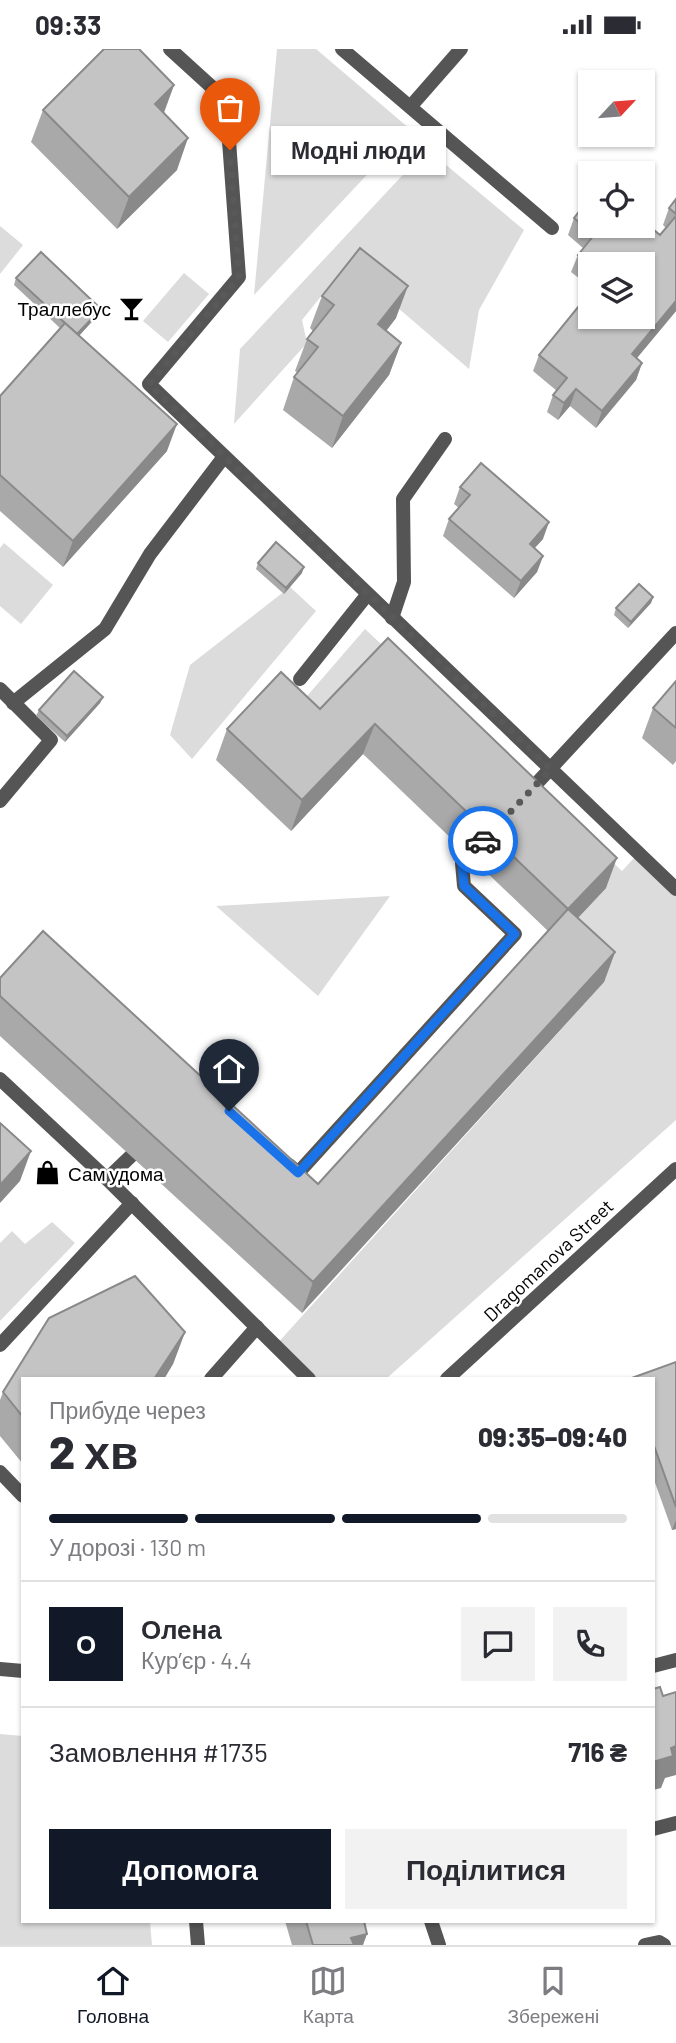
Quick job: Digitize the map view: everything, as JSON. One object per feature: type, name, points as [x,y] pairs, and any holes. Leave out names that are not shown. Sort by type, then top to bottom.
[{"type":"street","points":[[170,49],[226,100],[239,277],[149,384],[223,458],[676,889]]},
{"type":"street","points":[[342,49],[552,228]]},
{"type":"street","points":[[411,106],[461,49]]},
{"type":"street","points":[[392,618],[404,582],[403,499],[445,439]]},
{"type":"street","points":[[13,703],[105,629],[150,554],[223,458]]},
{"type":"street","points":[[300,679],[367,595]]},
{"type":"street","points":[[515,807],[676,633]]},
{"type":"street","points":[[0,689],[51,740],[0,801]]},
{"type":"street","points":[[280,1157],[298,1173],[515,934],[464,886],[462,863],[497,826]]},
{"type":"street","points":[[0,1079],[132,1203],[307,1377]]},
{"type":"street","points":[[107,1179],[131,1156]]},
{"type":"street","name":"Dragomanova Street","points":[[449,1377],[676,1169]]},
{"type":"street","points":[[0,1345],[132,1203]]},
{"type":"street","points":[[213,1377],[257,1328]]},
{"type":"street","points":[[0,1472],[21,1494]]},
{"type":"street","points":[[655,1665],[676,1660]]},
{"type":"street","points":[[0,1669],[21,1671]]},
{"type":"street","points":[[655,1828],[676,1823]]},
{"type":"street","points":[[196,1923],[198,1945]]},
{"type":"street","points":[[432,1923],[439,1945]]},
{"type":"street","points":[[645,1945],[659,1942],[664,1945]]},
{"type":"shaded area","points":[[277,49],[316,49],[410,129],[254,295]]},
{"type":"shaded area","points":[[427,149],[524,230],[479,310],[469,369],[347,264],[302,320],[307,343],[234,424],[240,349]]},
{"type":"shaded area","points":[[0,226],[23,245],[0,274]]},
{"type":"shaded area","points":[[184,273],[209,294],[168,342],[143,321]]},
{"type":"shaded area","points":[[4,543],[53,585],[21,624],[0,606],[0,548]]},
{"type":"shaded area","points":[[290,587],[316,611],[192,759],[170,735],[190,665]]},
{"type":"shaded area","points":[[365,629],[523,776],[309,740],[288,718]]},
{"type":"shaded area","points":[[545,798],[622,871],[635,857],[676,895],[676,1120],[388,1377],[307,1377],[275,1346],[604,982],[557,940]]},
{"type":"shaded area","points":[[390,896],[318,996],[216,906]]},
{"type":"shaded area","points":[[52,1222],[75,1243],[0,1321],[0,1243],[12,1231],[25,1244]]},
{"type":"shaded area","points":[[0,1734],[21,1736],[21,1923],[150,1923],[152,1945],[0,1945]]},
{"type":"building","points":[[104,49],[139,49],[174,85],[155,104],[188,138],[129,197],[43,110]]},
{"type":"building","points":[[676,199],[676,214],[669,208]]},
{"type":"building","points":[[676,216],[676,301],[655,326],[655,252],[580,252],[592,238],[655,238],[655,231],[660,235]]},
{"type":"building","points":[[360,248],[408,286],[378,324],[401,343],[343,416],[294,377],[318,347],[307,339],[334,305],[322,296]]},
{"type":"building","points":[[41,252],[101,309],[77,334],[16,278]]},
{"type":"building","points":[[578,307],[578,329],[653,329],[632,354],[642,363],[602,411],[576,389],[564,403],[553,395],[567,378],[539,355]]},
{"type":"building","points":[[65,323],[177,424],[73,541],[0,475],[0,396]]},
{"type":"building","points":[[481,463],[549,522],[530,544],[543,556],[521,581],[449,519],[470,495],[460,487]]},
{"type":"building","points":[[276,542],[304,567],[286,588],[258,563]]},
{"type":"building","points":[[639,584],[653,597],[631,622],[616,608]]},
{"type":"building","points":[[388,638],[617,858],[568,909],[375,724],[302,800],[227,729],[281,672],[320,709]]},
{"type":"building","points":[[74,671],[103,697],[67,736],[39,710]]},
{"type":"building","points":[[676,681],[676,728],[653,708]]},
{"type":"building","points":[[568,909],[615,952],[313,1282],[0,996],[0,978],[43,931],[318,1184]]},
{"type":"building","points":[[0,1123],[31,1151],[0,1185]]},
{"type":"building","points":[[135,1276],[185,1332],[155,1377],[21,1377],[21,1414],[3,1392],[49,1318]]},
{"type":"building","points":[[676,1362],[676,1507],[655,1449],[655,1377],[635,1377]]},
{"type":"building","points":[[660,1687],[663,1696],[676,1692],[676,1746],[671,1748],[673,1756],[655,1761],[655,1688]]},
{"type":"building","points":[[307,1923],[364,1923],[367,1934],[351,1938],[354,1945],[313,1945]]},
{"type":"way so far","points":[[230,150],[239,277],[149,384],[209,445],[551,769],[483,841]]},
{"type":"place","name":"Модні люди","points":[[230,150]]},
{"type":"place","name":"Траллебус","points":[[131,308]]},
{"type":"place","name":"Сам удома","points":[[48,1173]]},
{"type":"route","points":[[229,1111],[298,1173],[515,934],[464,886],[462,863],[483,841]]}]
